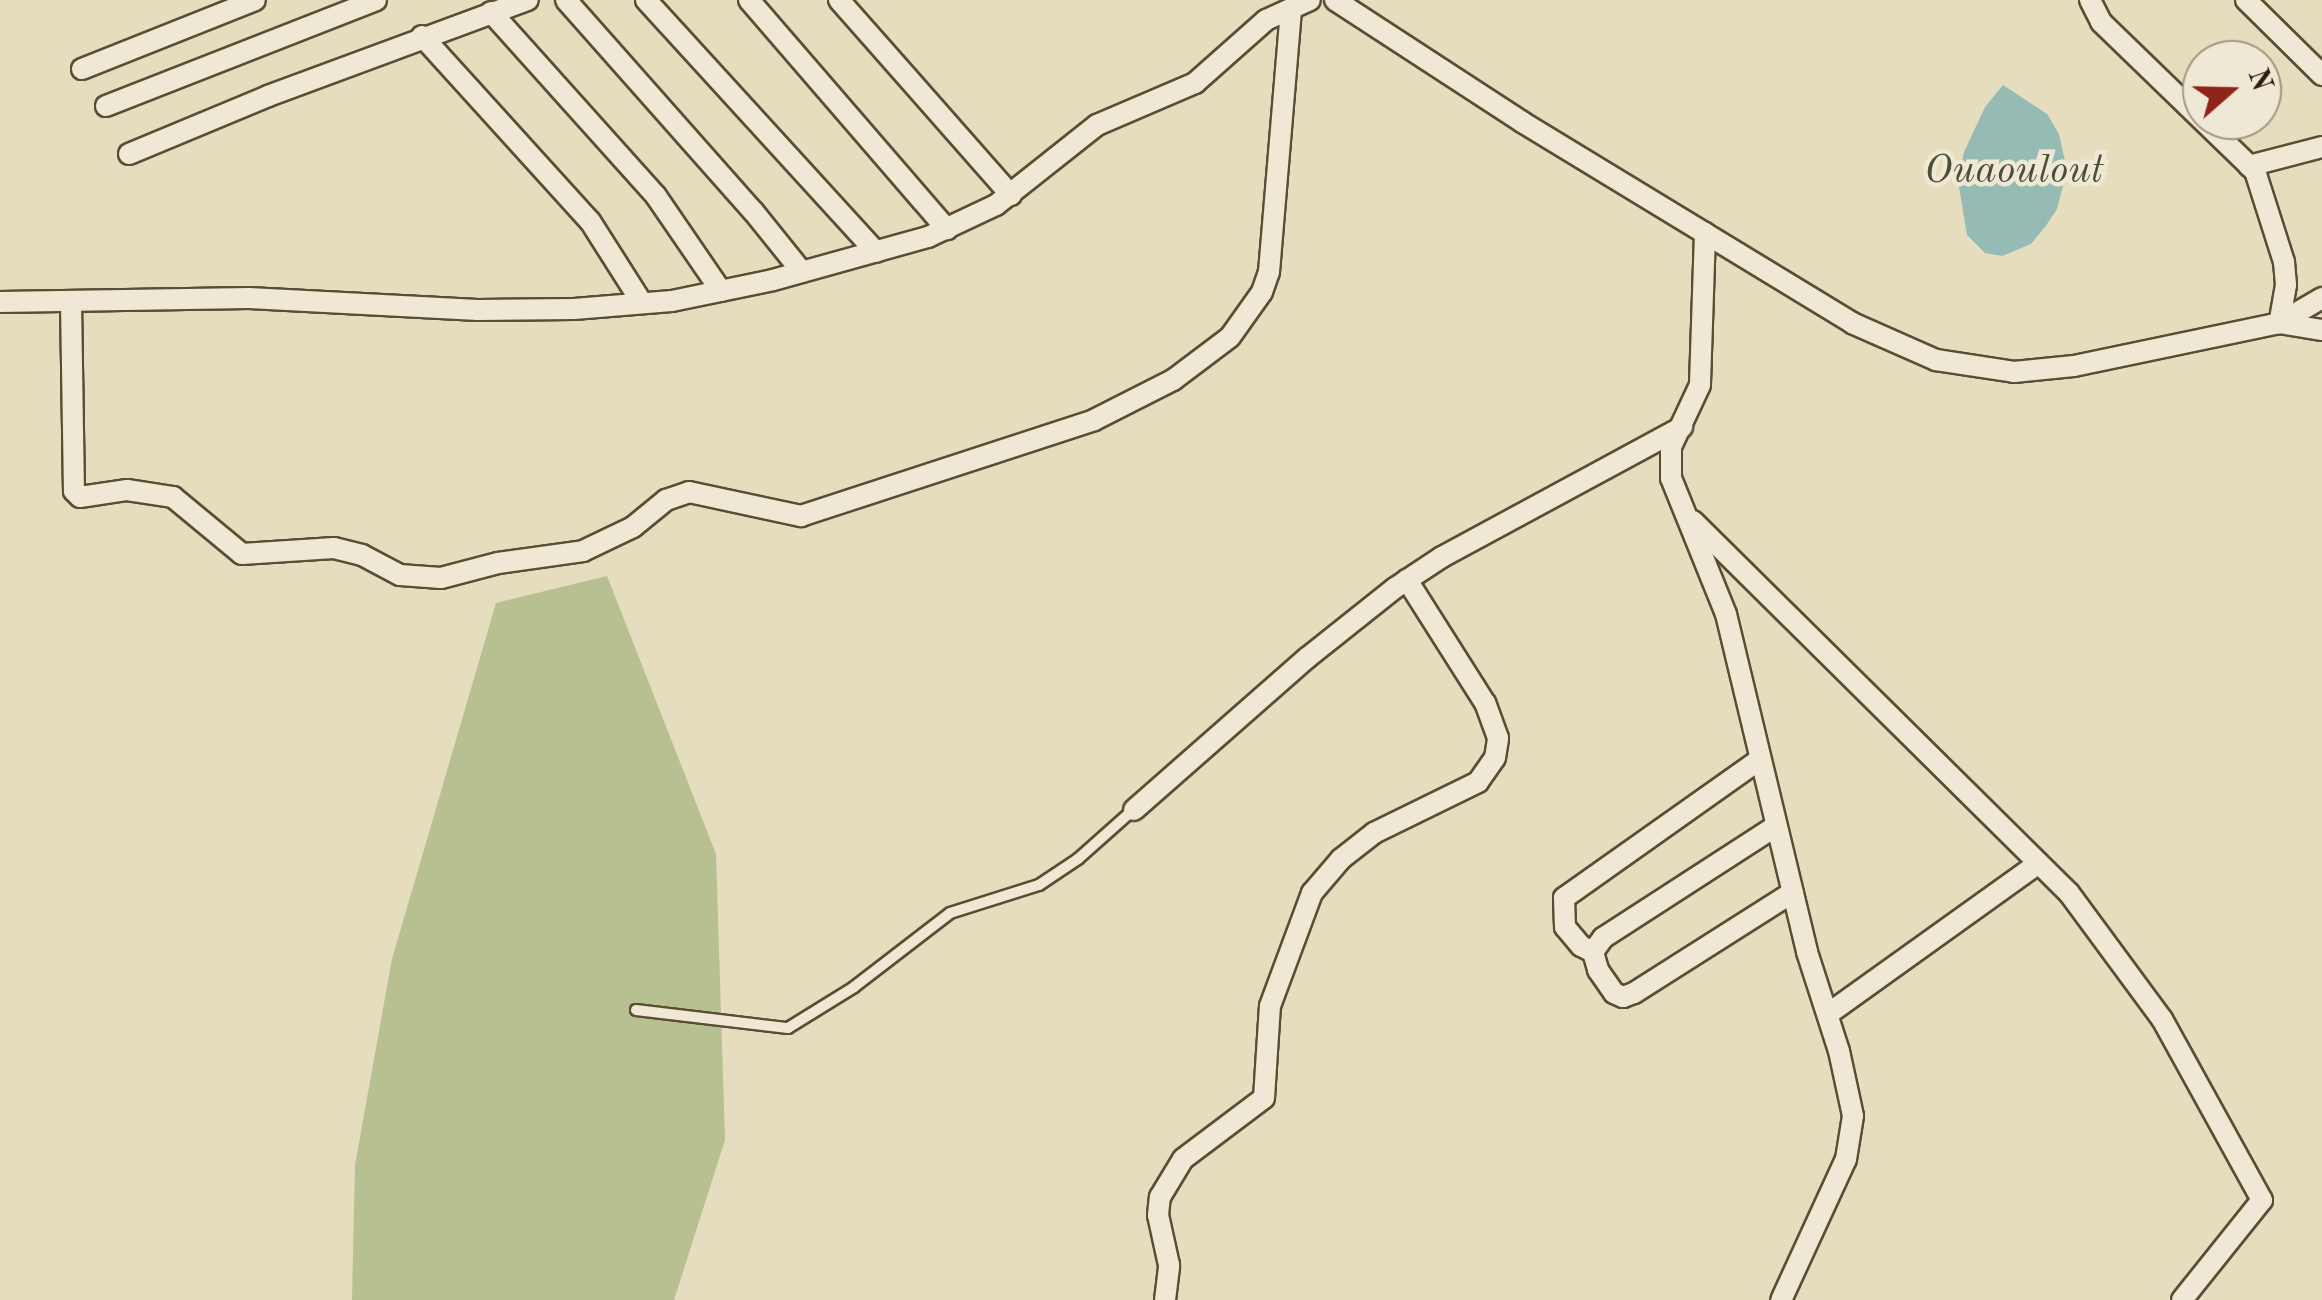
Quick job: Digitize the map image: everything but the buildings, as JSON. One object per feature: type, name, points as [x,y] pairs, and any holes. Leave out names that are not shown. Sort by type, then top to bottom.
[{"type":"street","points":[[82,69],[255,0]]},
{"type":"street","points":[[106,106],[376,0]]},
{"type":"street","points":[[129,154],[422,36],[528,0]]},
{"type":"street","points":[[566,0],[754,211],[802,272]]},
{"type":"street","points":[[646,0],[876,252]]},
{"type":"street","points":[[749,0],[947,229]]},
{"type":"street","points":[[839,0],[1011,195]]},
{"type":"street","points":[[1335,0],[1522,122],[1706,233],[1880,337],[1936,360],[1986,370],[2074,366],[2279,323],[2322,298]]},
{"type":"street","points":[[2090,0],[2101,22],[2255,172],[2284,262],[2286,285],[2279,323]]},
{"type":"street","points":[[2246,0],[2322,75]]},
{"type":"street","points":[[0,302],[249,298],[478,310],[642,303],[721,292],[876,252],[947,229],[1011,195],[1097,125],[1194,84],[1251,31],[1301,5]]},
{"type":"street","points":[[70,302],[74,491],[80,497],[140,490],[173,498],[242,554],[334,548],[362,554],[400,575],[441,578],[498,563],[583,551],[633,528],[666,500],[689,492],[801,516],[1094,420],[1173,380],[1230,338],[1262,292],[1269,272],[1277,136],[1301,5]]},
{"type":"street","points":[[490,12],[656,196],[721,292]]},
{"type":"street","points":[[422,36],[590,221],[642,303]]},
{"type":"street","points":[[2248,166],[2322,147]]},
{"type":"street","points":[[1706,233],[1700,385],[1669,461],[1726,614],[1793,892],[1852,1094],[1853,1133],[1821,1221],[1781,1300]]},
{"type":"street","points":[[2279,323],[2322,330]]},
{"type":"street","points":[[1134,810],[1307,658],[1407,580],[1684,426]]},
{"type":"street","points":[[1688,516],[2069,893],[2162,1019],[2262,1200],[2182,1300]]},
{"type":"street","points":[[1164,1300],[1169,1265],[1158,1215],[1160,1196],[1183,1159],[1264,1098],[1270,1006],[1312,894],[1341,859],[1374,833],[1478,782],[1495,758],[1498,738],[1485,703],[1407,580]]},
{"type":"street","points":[[1760,760],[1564,898],[1565,927],[1580,946],[1592,952],[1602,980],[1622,997],[1793,892]]},
{"type":"street","points":[[1592,952],[1602,938],[1776,826]]},
{"type":"street","points":[[1828,1014],[2039,863]]},
{"type":"lane","points":[[636,1010],[788,1028],[854,988],[950,914],[1039,885],[1078,859],[1134,810]]},
{"type":"green space","points":[[607,576],[716,854],[725,1140],[674,1300],[352,1300],[355,1165],[392,959],[496,603]]},
{"type":"water","name":"Ouaoulout","points":[[2003,85],[2047,114],[2059,134],[2067,170],[2057,209],[2045,227],[2031,244],[2002,256],[1985,253],[1967,235],[1958,181],[1964,152],[1985,107]]}]
